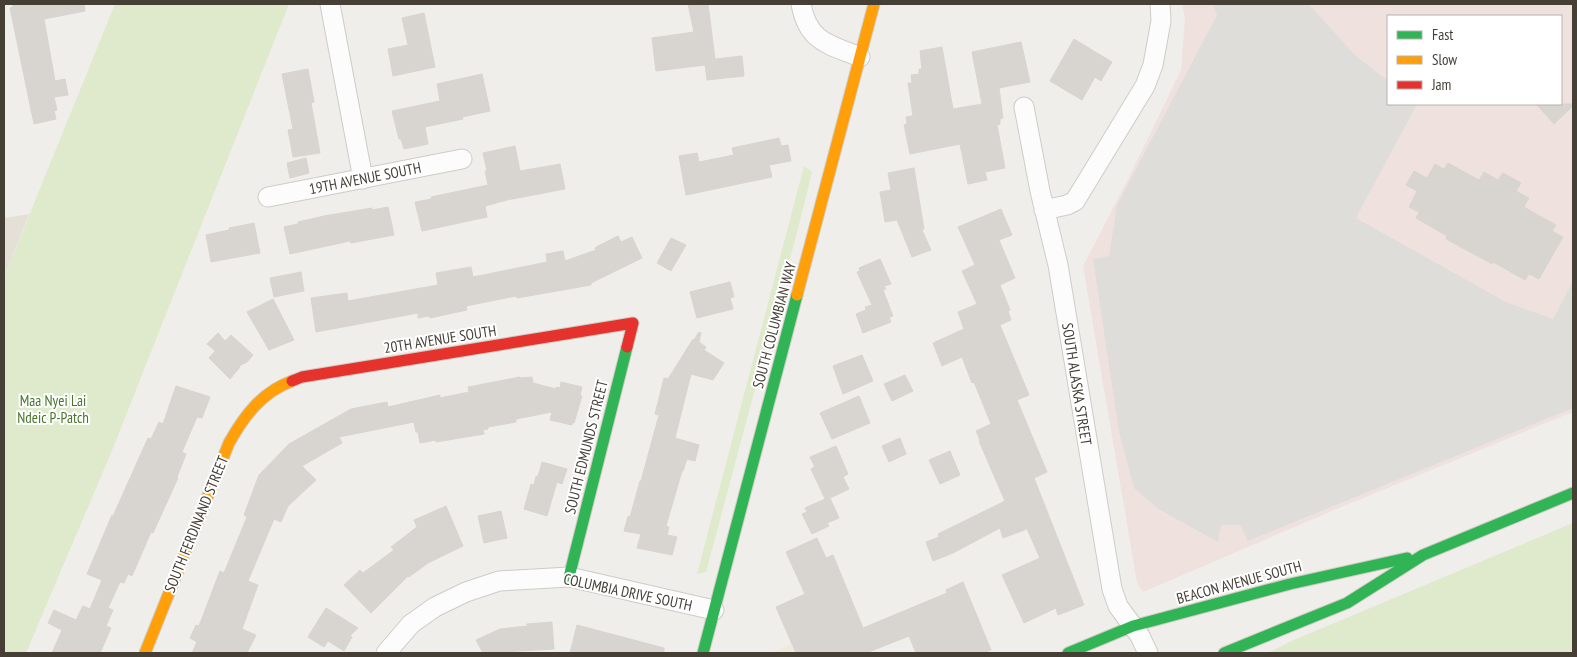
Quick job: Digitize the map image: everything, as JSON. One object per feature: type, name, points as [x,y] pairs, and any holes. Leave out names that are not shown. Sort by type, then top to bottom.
[{"type":"main road","name":"SOUTH COLUMBIAN WAY","points":[[703,653],[874,4]]},
{"type":"main road","name":"20TH AVENUE SOUTH","points":[[259,402],[279,386],[302,377],[633,324]]},
{"type":"main road","name":"SOUTH EDMUNDS STREET","points":[[569,577],[633,324]]},
{"type":"main road","name":"SOUTH FERDINAND STREET","points":[[144,653],[229,443],[243,418],[259,402]]},
{"type":"main road","name":"BEACON AVENUE SOUTH","points":[[1224,653],[1347,603],[1423,555],[1573,493]]},
{"type":"main road","name":"BEACON AVENUE SOUTH","points":[[1068,653],[1133,626],[1359,567],[1423,555]]},
{"type":"street","points":[[330,4],[363,179]]},
{"type":"street","points":[[801,4],[812,33],[821,40],[860,57]]},
{"type":"street","points":[[1044,210],[1067,205],[1075,201],[1144,86],[1153,65],[1161,21],[1160,4]]},
{"type":"street","name":"SOUTH ALASKA STREET","points":[[1024,107],[1044,210],[1058,265],[1112,589],[1118,606],[1140,636],[1148,653]]},
{"type":"street","name":"19TH AVENUE SOUTH","points":[[268,197],[462,159]]},
{"type":"street","name":"COLUMBIA DRIVE SOUTH","points":[[386,653],[411,624],[435,607],[466,592],[499,580],[569,577],[714,610]]},
{"type":"shaded area","points":[[1182,4],[1573,4],[1573,412],[1339,508],[1143,592],[1137,583],[1083,266],[1181,70],[1185,19]]},
{"type":"shaded area","points":[[1212,4],[1309,4],[1355,55],[1387,80],[1387,105],[1416,105],[1356,218],[1506,302],[1553,319],[1573,281],[1573,408],[1248,541],[1240,525],[1221,525],[1218,542],[1158,509],[1134,488],[1119,432],[1093,259],[1109,256],[1117,205],[1217,15]]},
{"type":"shaded area","points":[[29,214],[4,277],[4,218]]},
{"type":"shaded area","points":[[795,643],[800,653],[769,653]]},
{"type":"green space","name":"Maa Nyei Lai Ndeic P-Patch","points":[[115,4],[289,4],[111,453],[26,653],[4,653],[4,277]]},
{"type":"green space","points":[[804,166],[812,172],[800,221],[706,572],[697,574]]},
{"type":"green space","points":[[1573,523],[1573,653],[1268,653],[1289,642]]},
{"type":"building","points":[[13,4],[84,4],[85,11],[44,19],[55,81],[65,79],[68,95],[54,97],[57,110],[54,111],[56,119],[34,124],[10,8],[13,7]]},
{"type":"building","points":[[688,4],[708,4],[715,59],[742,56],[744,76],[707,80],[705,65],[656,71],[652,38],[694,32]]},
{"type":"building","points":[[424,13],[435,67],[393,76],[388,49],[408,45],[402,18]]},
{"type":"building","points":[[1074,39],[1112,62],[1101,81],[1095,77],[1082,100],[1050,81]]},
{"type":"building","points":[[1021,42],[1030,82],[999,88],[1003,118],[1000,119],[1000,124],[997,125],[1005,168],[985,172],[987,180],[968,184],[960,144],[910,154],[904,125],[907,124],[906,117],[913,116],[908,83],[912,83],[911,75],[919,74],[919,69],[922,69],[920,51],[942,47],[953,109],[982,104],[972,52]]},
{"type":"building","points":[[308,69],[314,102],[311,103],[320,153],[293,157],[288,130],[293,129],[282,74]]},
{"type":"building","points":[[482,74],[490,111],[425,127],[428,144],[404,149],[401,139],[399,139],[392,111],[440,101],[437,84]]},
{"type":"building","points":[[1573,104],[1573,106],[1554,124],[1537,105]]},
{"type":"building","points":[[779,138],[781,146],[788,145],[791,161],[769,165],[772,177],[686,195],[679,156],[697,153],[699,162],[734,155],[732,148]]},
{"type":"building","points":[[515,146],[520,171],[560,164],[565,189],[485,206],[487,217],[422,231],[415,202],[488,185],[483,153]]},
{"type":"building","points":[[306,158],[309,173],[290,178],[287,163]]},
{"type":"building","points":[[1448,163],[1479,180],[1484,172],[1498,180],[1503,173],[1521,183],[1516,191],[1529,198],[1524,207],[1556,225],[1552,231],[1563,237],[1539,279],[1529,274],[1525,280],[1493,262],[1492,264],[1446,239],[1447,236],[1416,218],[1419,212],[1409,207],[1417,191],[1406,185],[1414,171],[1427,178],[1435,164],[1444,169]]},
{"type":"building","points":[[914,168],[924,229],[922,230],[931,250],[912,257],[897,220],[885,222],[880,192],[891,190],[888,173]]},
{"type":"building","points":[[388,207],[394,235],[351,243],[350,241],[290,254],[284,227],[324,216]]},
{"type":"building","points":[[1001,209],[1012,235],[999,240],[1015,278],[1000,285],[1010,310],[1008,311],[1011,320],[1000,325],[1029,395],[1017,400],[1047,472],[1034,478],[1084,605],[1058,615],[1056,608],[1024,623],[1002,575],[1040,558],[1027,529],[1003,538],[1000,528],[953,553],[933,561],[926,542],[939,537],[938,534],[1005,501],[976,431],[991,424],[974,382],[972,383],[962,357],[942,366],[933,343],[964,329],[958,312],[977,304],[962,271],[975,265],[958,227]]},
{"type":"building","points":[[254,223],[260,253],[211,262],[206,235]]},
{"type":"building","points":[[618,236],[621,242],[632,237],[642,258],[591,283],[591,285],[517,298],[516,296],[466,306],[467,310],[430,318],[429,316],[418,318],[418,313],[316,332],[311,298],[347,293],[348,301],[438,285],[436,273],[471,267],[473,277],[547,262],[546,254],[563,251],[565,261],[596,250],[595,248],[598,246]]},
{"type":"building","points":[[671,238],[686,245],[671,271],[657,263]]},
{"type":"building","points":[[880,259],[891,284],[884,286],[886,289],[883,290],[893,316],[889,317],[891,322],[863,333],[856,314],[866,310],[865,307],[872,305],[857,272],[860,271],[859,268]]},
{"type":"building","points":[[301,272],[304,291],[274,297],[270,278]]},
{"type":"building","points":[[730,282],[734,297],[730,298],[733,309],[697,318],[690,292]]},
{"type":"building","points":[[273,299],[294,340],[269,350],[247,312]]},
{"type":"building","points":[[699,332],[701,333],[699,342],[706,347],[704,350],[724,363],[713,380],[691,374],[675,438],[699,445],[695,461],[687,459],[682,471],[666,526],[669,527],[667,535],[677,537],[672,555],[637,548],[641,534],[624,531],[641,481],[659,415],[655,414],[664,378],[668,379]]},
{"type":"building","points":[[218,333],[225,341],[231,335],[253,355],[247,362],[239,366],[230,379],[209,358],[215,351],[207,344]]},
{"type":"building","points":[[862,355],[873,381],[843,394],[833,366]]},
{"type":"building","points":[[905,375],[913,391],[892,401],[884,384]]},
{"type":"building","points":[[520,377],[532,377],[533,383],[556,389],[556,387],[560,388],[561,382],[582,387],[580,396],[582,396],[574,423],[572,425],[550,420],[552,412],[516,419],[516,422],[488,427],[488,429],[483,430],[484,434],[420,443],[414,422],[339,437],[342,443],[302,466],[316,480],[288,506],[281,522],[274,519],[248,581],[258,585],[242,629],[256,635],[247,653],[192,653],[197,642],[190,638],[196,625],[199,626],[220,571],[224,573],[247,517],[244,515],[259,475],[289,444],[351,409],[387,402],[388,407],[440,395],[440,398],[469,392],[468,387]]},
{"type":"building","points":[[176,386],[210,397],[202,418],[197,417],[182,452],[186,454],[178,478],[153,533],[151,532],[132,576],[128,574],[124,583],[120,582],[108,608],[113,610],[106,626],[111,628],[100,653],[52,653],[62,630],[48,623],[54,610],[76,620],[83,606],[90,609],[102,580],[87,574],[148,438],[151,439],[159,422],[163,424]]},
{"type":"building","points":[[859,396],[870,423],[832,439],[820,413]]},
{"type":"building","points":[[900,438],[906,454],[889,462],[882,446]]},
{"type":"building","points":[[836,446],[848,474],[843,477],[849,489],[830,498],[839,518],[827,523],[829,526],[812,534],[802,514],[807,512],[805,508],[825,499],[811,469],[815,467],[810,457]]},
{"type":"building","points":[[950,451],[960,475],[940,484],[929,460]]},
{"type":"building","points":[[542,462],[567,469],[562,484],[557,482],[547,516],[524,509],[531,484],[534,485],[536,476],[538,477]]},
{"type":"building","points":[[446,506],[463,546],[428,563],[408,576],[371,613],[344,585],[360,570],[363,573],[394,550],[391,547],[417,527],[414,520]]},
{"type":"building","points":[[501,511],[507,538],[484,543],[478,516]]},
{"type":"building","points":[[817,538],[826,558],[833,555],[863,628],[947,593],[946,590],[963,582],[991,650],[983,653],[916,653],[909,636],[866,653],[796,653],[776,607],[805,594],[786,552]]},
{"type":"building","points":[[326,608],[358,628],[350,636],[352,637],[344,651],[328,641],[324,647],[308,637]]},
{"type":"building","points":[[552,622],[554,649],[483,653],[476,640],[500,629]]},
{"type":"building","points":[[577,625],[664,648],[664,653],[570,653]]},
{"type":"traffic: fast","points":[[703,653],[797,295]]},
{"type":"traffic: fast","points":[[569,577],[627,347]]},
{"type":"traffic: fast","points":[[1224,653],[1347,603],[1423,555],[1573,493]]},
{"type":"traffic: fast","points":[[1068,653],[1133,626],[1290,584],[1407,558]]},
{"type":"traffic: slow","points":[[797,295],[874,4]]},
{"type":"traffic: slow","points":[[145,653],[229,443],[241,423],[263,398],[292,381]]},
{"type":"traffic: jam","points":[[292,381],[302,377],[633,323],[627,347]]}]
